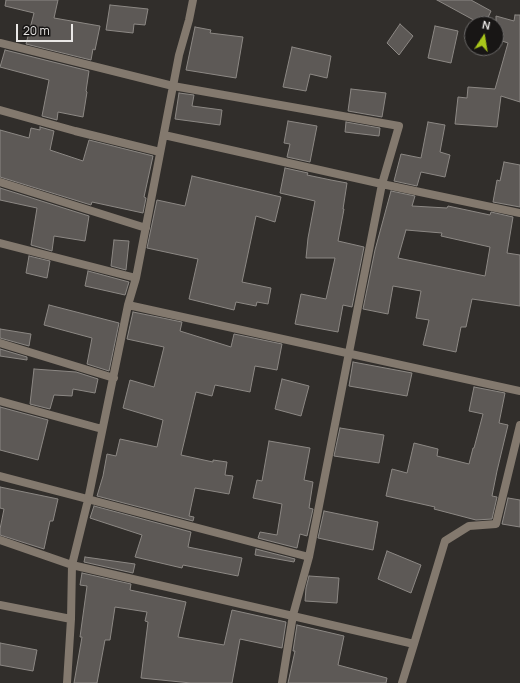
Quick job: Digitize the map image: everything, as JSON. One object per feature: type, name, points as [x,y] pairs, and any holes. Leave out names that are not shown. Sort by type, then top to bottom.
[{"type":"street","points":[[67,683],[71,619],[72,565],[88,500],[128,305],[136,278],[179,55],[193,0]]},
{"type":"street","points":[[0,43],[173,86],[399,126],[382,184],[308,557],[293,615],[282,683]]},
{"type":"street","points":[[0,110],[75,132],[160,152]]},
{"type":"street","points":[[164,135],[382,184],[520,213]]},
{"type":"street","points":[[0,182],[146,228]]},
{"type":"street","points":[[0,243],[136,278]]},
{"type":"street","points":[[128,305],[520,390]]},
{"type":"street","points":[[0,343],[114,378]]},
{"type":"street","points":[[0,401],[102,429]]},
{"type":"street","points":[[402,683],[445,541],[469,526],[496,524],[520,425]]},
{"type":"street","points":[[0,476],[308,557]]},
{"type":"street","points":[[0,540],[72,565],[414,644]]},
{"type":"street","points":[[0,605],[71,619]]},
{"type":"building","points":[[6,0],[58,0],[54,18],[100,26],[95,50],[93,49],[91,60],[26,44],[34,13],[5,6]]},
{"type":"building","points":[[437,0],[471,0],[491,11],[489,16],[466,16]]},
{"type":"building","points":[[110,5],[148,9],[145,25],[134,24],[133,33],[106,30]]},
{"type":"building","points":[[515,15],[520,15],[520,102],[501,96],[497,127],[455,124],[458,97],[467,98],[468,87],[495,89],[508,43],[504,42],[504,18],[514,21]]},
{"type":"building","points":[[400,24],[413,36],[399,55],[387,43]]},
{"type":"building","points":[[435,26],[458,31],[451,63],[428,58]]},
{"type":"building","points":[[195,27],[211,30],[210,33],[243,37],[236,78],[186,70]]},
{"type":"building","points":[[292,47],[331,56],[327,78],[310,74],[306,91],[283,87]]},
{"type":"building","points":[[5,50],[89,71],[83,117],[58,112],[57,120],[42,116],[49,80],[0,67]]},
{"type":"building","points":[[351,89],[386,93],[382,117],[348,111]]},
{"type":"building","points":[[179,93],[194,95],[192,106],[222,110],[220,125],[175,119]]},
{"type":"building","points":[[288,121],[317,126],[310,162],[287,157],[290,144],[284,143]]},
{"type":"building","points":[[346,122],[380,128],[379,136],[345,132]]},
{"type":"building","points":[[428,122],[445,125],[440,152],[450,155],[445,177],[421,172],[417,186],[394,181],[401,154],[421,158]]},
{"type":"building","points":[[40,127],[54,131],[50,150],[83,161],[89,140],[153,156],[144,197],[146,198],[143,213],[92,202],[91,205],[0,177],[0,130],[29,138],[31,128],[40,130]]},
{"type":"building","points":[[504,162],[520,165],[520,207],[493,202],[497,180],[500,181]]},
{"type":"building","points":[[285,168],[308,173],[307,175],[347,183],[338,241],[364,247],[352,307],[343,305],[338,332],[295,324],[301,294],[326,299],[335,258],[306,258],[315,201],[280,193]]},
{"type":"building","points":[[192,176],[281,197],[275,222],[256,216],[242,282],[271,288],[268,304],[257,302],[256,306],[236,302],[234,310],[189,299],[198,259],[147,248],[157,200],[185,206]]},
{"type":"building","points":[[0,188],[89,216],[85,241],[54,236],[52,251],[31,245],[37,208],[0,200]]},
{"type":"building","points":[[391,191],[415,196],[412,206],[447,208],[448,206],[490,215],[491,212],[513,217],[507,253],[520,255],[520,306],[472,299],[466,327],[461,327],[456,352],[423,345],[429,320],[416,318],[421,291],[393,286],[388,314],[363,309],[375,250]],"holes":[[[406,230],[442,233],[441,236],[490,247],[485,276],[398,258]]]},
{"type":"building","points":[[114,240],[129,241],[126,270],[111,266]]},
{"type":"building","points":[[29,256],[50,261],[47,278],[26,273]]},
{"type":"building","points":[[88,271],[129,282],[125,295],[85,286]]},
{"type":"building","points":[[49,305],[119,323],[109,371],[87,364],[92,338],[44,325]]},
{"type":"building","points":[[133,312],[182,322],[180,331],[231,347],[234,334],[282,344],[277,370],[255,366],[250,392],[215,385],[212,396],[196,392],[181,455],[213,462],[213,460],[227,462],[225,475],[233,476],[229,494],[195,488],[189,516],[194,517],[193,521],[97,496],[103,476],[107,454],[116,456],[120,439],[157,447],[163,420],[123,408],[130,380],[154,387],[164,347],[127,339]]},
{"type":"building","points":[[0,329],[31,334],[29,346],[0,338]]},
{"type":"building","points":[[0,349],[27,357],[27,360],[0,356]]},
{"type":"building","points":[[353,362],[412,373],[407,396],[349,386]]},
{"type":"building","points":[[34,369],[76,372],[98,379],[95,393],[73,389],[72,396],[54,395],[50,409],[30,404]]},
{"type":"building","points":[[282,379],[309,386],[301,416],[275,409]]},
{"type":"building","points":[[474,387],[505,393],[499,423],[508,425],[492,496],[497,497],[492,519],[476,520],[434,509],[435,507],[386,496],[392,469],[407,473],[414,443],[438,449],[437,456],[469,464],[483,414],[469,411]]},
{"type":"building","points":[[0,407],[48,420],[38,460],[0,450]]},
{"type":"building","points":[[340,428],[384,435],[379,463],[334,456]]},
{"type":"building","points":[[269,441],[310,448],[304,480],[313,482],[309,508],[313,509],[307,536],[300,534],[297,548],[258,538],[260,532],[277,535],[282,504],[253,498],[257,480],[262,481]]},
{"type":"building","points":[[0,487],[58,499],[53,521],[50,521],[44,549],[0,535],[4,509],[0,508]]},
{"type":"building","points":[[508,498],[520,500],[520,527],[502,524]]},
{"type":"building","points":[[94,506],[191,532],[188,547],[242,558],[238,576],[183,565],[182,568],[135,557],[142,535],[90,518]]},
{"type":"building","points":[[324,511],[378,522],[373,550],[318,538]]},
{"type":"building","points":[[256,549],[295,559],[294,562],[255,555]]},
{"type":"building","points":[[387,551],[421,565],[411,593],[378,579]]},
{"type":"building","points":[[85,557],[135,564],[133,573],[84,562]]},
{"type":"building","points":[[82,573],[131,584],[130,590],[186,602],[178,637],[224,645],[232,610],[286,622],[282,648],[240,639],[232,683],[191,683],[141,678],[148,622],[145,621],[147,612],[115,607],[110,640],[105,640],[97,683],[74,683],[82,637],[80,637],[87,586],[80,585]]},
{"type":"building","points":[[309,576],[339,578],[337,603],[305,601]]},
{"type":"building","points":[[297,625],[344,636],[338,665],[387,678],[386,683],[288,683],[295,651],[293,651]]},
{"type":"building","points":[[0,643],[37,650],[33,671],[0,665]]}]
